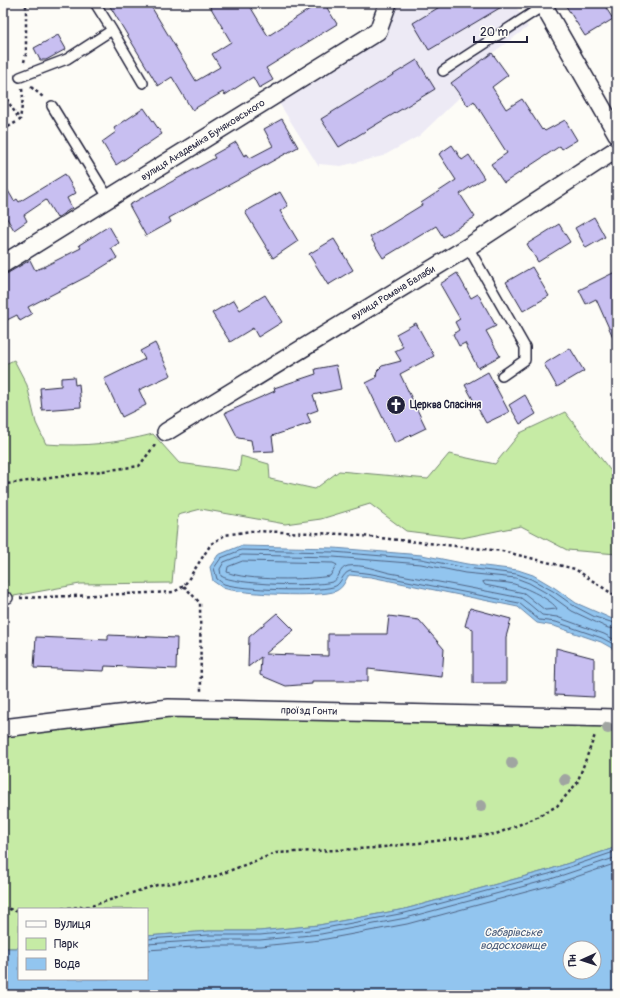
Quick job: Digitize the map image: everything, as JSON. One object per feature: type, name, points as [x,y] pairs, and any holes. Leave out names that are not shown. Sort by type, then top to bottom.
[{"type":"street","name":"вулиця Академіка Буняковського","points":[[3,264],[378,31],[388,3]]},
{"type":"street","points":[[542,4],[617,134]]},
{"type":"street","name":"вулиця Романа Балаби","points":[[166,432],[468,247],[617,149]]},
{"type":"street","name":"проїзд Гонти","points":[[3,728],[169,708],[609,718]]},
{"type":"lane","points":[[95,3],[143,82]]},
{"type":"lane","points":[[443,71],[542,4]]},
{"type":"lane","points":[[20,77],[67,59],[112,30]]},
{"type":"lane","points":[[52,106],[109,199]]},
{"type":"lane","points":[[468,247],[525,347],[525,360],[502,376]]},
{"type":"path","points":[[20,120],[23,98],[20,77],[26,54],[26,3]]},
{"type":"path","points":[[3,94],[20,120]]},
{"type":"path","points":[[3,130],[20,120]]},
{"type":"path","points":[[3,494],[6,484],[139,466],[166,432]]},
{"type":"path","points":[[6,598],[174,592],[184,586],[211,544],[225,534],[251,531],[343,534],[502,551],[575,570],[617,597]]},
{"type":"path","points":[[184,586],[200,604],[201,708]]},
{"type":"path","points":[[68,908],[91,906],[157,885],[213,877],[276,853],[375,848],[496,834],[533,819],[557,806],[577,783],[609,718]]},
{"type":"path","points":[[3,906],[18,912]]},
{"type":"shaded area","points":[[398,3],[514,3],[528,27],[451,83],[461,96],[419,136],[383,156],[341,166],[319,164],[319,167],[276,98],[353,53],[368,48],[386,35],[390,17]]},
{"type":"green space","points":[[14,360],[27,385],[36,423],[46,444],[100,444],[153,434],[179,463],[239,471],[241,456],[269,464],[270,479],[315,489],[339,471],[428,479],[449,454],[495,464],[520,433],[565,412],[617,479],[617,554],[567,550],[521,526],[462,538],[406,531],[370,504],[321,519],[285,524],[201,509],[178,515],[172,583],[80,584],[3,598],[3,365]]},
{"type":"green space","points":[[169,708],[617,718],[617,847],[548,870],[405,909],[319,925],[259,931],[209,931],[148,936],[148,908],[18,908],[18,948],[3,948],[3,728]]},
{"type":"water","points":[[240,546],[334,548],[422,555],[467,564],[518,570],[533,575],[576,603],[617,621],[617,651],[601,642],[554,626],[537,623],[518,607],[371,577],[349,575],[342,586],[336,591],[314,594],[298,595],[246,592],[223,588],[213,581],[210,567],[218,555]]},
{"type":"water","name":"Сабарівське водосховище","points":[[617,847],[617,995],[3,995],[3,948],[18,948],[18,980],[148,980],[148,936],[209,931],[259,931],[319,925],[405,909],[548,870]]},
{"type":"building","points":[[108,3],[149,3],[196,81],[220,67],[212,54],[231,42],[208,3],[248,3],[268,36],[319,3],[324,3],[337,24],[266,68],[273,80],[259,88],[253,77],[225,95],[223,92],[192,110],[172,77],[158,86]]},
{"type":"building","points":[[446,3],[508,3],[429,50],[413,23]]},
{"type":"building","points":[[564,3],[603,3],[613,19],[585,36]]},
{"type":"building","points":[[58,35],[66,49],[46,60],[40,60],[34,48]]},
{"type":"building","points":[[492,53],[508,75],[492,87],[506,109],[522,99],[542,130],[543,129],[545,131],[565,120],[577,140],[562,149],[560,146],[504,183],[491,164],[507,153],[474,101],[468,106],[451,83]]},
{"type":"building","points":[[417,60],[435,89],[339,147],[321,119]]},
{"type":"building","points":[[144,108],[162,134],[116,165],[102,142],[116,132],[114,128]]},
{"type":"building","points":[[282,119],[298,147],[169,218],[171,222],[146,236],[129,205],[215,158],[213,155],[236,142],[244,156],[247,154],[250,158],[273,146],[264,129]]},
{"type":"building","points":[[452,145],[462,160],[469,155],[484,178],[460,194],[475,217],[443,237],[436,226],[383,258],[370,237],[422,205],[421,203],[456,180],[439,154]]},
{"type":"building","points":[[65,174],[76,193],[67,198],[72,208],[57,218],[46,200],[24,215],[27,221],[14,230],[3,212],[3,182],[14,201],[17,199],[19,202]]},
{"type":"building","points":[[280,192],[288,206],[280,211],[298,241],[273,258],[245,212]]},
{"type":"building","points":[[594,217],[605,237],[586,248],[575,228]]},
{"type":"building","points":[[559,224],[570,242],[538,262],[527,244]]},
{"type":"building","points":[[109,226],[119,243],[111,248],[117,258],[88,276],[28,307],[32,314],[20,321],[17,315],[3,322],[3,276],[30,260],[35,270],[41,268],[81,248],[79,245]]},
{"type":"building","points":[[334,239],[353,270],[328,285],[309,254]]},
{"type":"building","points":[[532,267],[549,296],[523,311],[506,282]]},
{"type":"building","points":[[617,271],[617,346],[596,299],[586,304],[579,290]]},
{"type":"building","points":[[457,273],[471,298],[478,294],[496,326],[486,331],[500,356],[478,368],[465,343],[459,346],[453,334],[459,330],[455,322],[460,319],[440,284]]},
{"type":"building","points":[[265,295],[282,322],[258,337],[253,328],[230,342],[212,313],[234,300],[240,310]]},
{"type":"building","name":"Церква Спасіння","points":[[416,323],[434,356],[400,374],[426,428],[395,443],[366,383],[376,378],[377,371],[382,366],[401,361],[395,351],[403,347],[396,334]]},
{"type":"building","points":[[155,343],[171,375],[139,390],[146,405],[122,417],[104,379],[145,359],[140,351]]},
{"type":"building","points":[[570,348],[584,371],[557,387],[544,364]]},
{"type":"building","points":[[336,365],[341,389],[313,395],[318,410],[307,414],[311,423],[272,436],[274,451],[253,452],[251,440],[238,438],[225,413],[275,391],[274,388],[316,374],[315,369]]},
{"type":"building","points":[[488,372],[509,412],[486,423],[465,385]]},
{"type":"building","points":[[74,377],[75,385],[79,384],[81,407],[42,410],[40,388],[61,386],[61,378]]},
{"type":"building","points":[[525,395],[536,414],[520,424],[509,405]]},
{"type":"building","points":[[470,608],[511,619],[506,637],[506,683],[473,683],[473,629],[465,626]]},
{"type":"building","points":[[277,613],[294,630],[265,654],[328,656],[328,634],[387,634],[389,616],[419,620],[444,649],[442,677],[368,669],[368,681],[312,681],[312,684],[286,686],[260,675],[261,657],[248,667],[249,637]]},
{"type":"building","points":[[108,635],[177,638],[176,669],[105,666],[104,671],[34,668],[36,637],[108,640]]},
{"type":"building","points":[[556,648],[594,658],[594,697],[555,695]]},
{"type":"place","name":"Церква Спасіння","points":[[396,405]]}]
